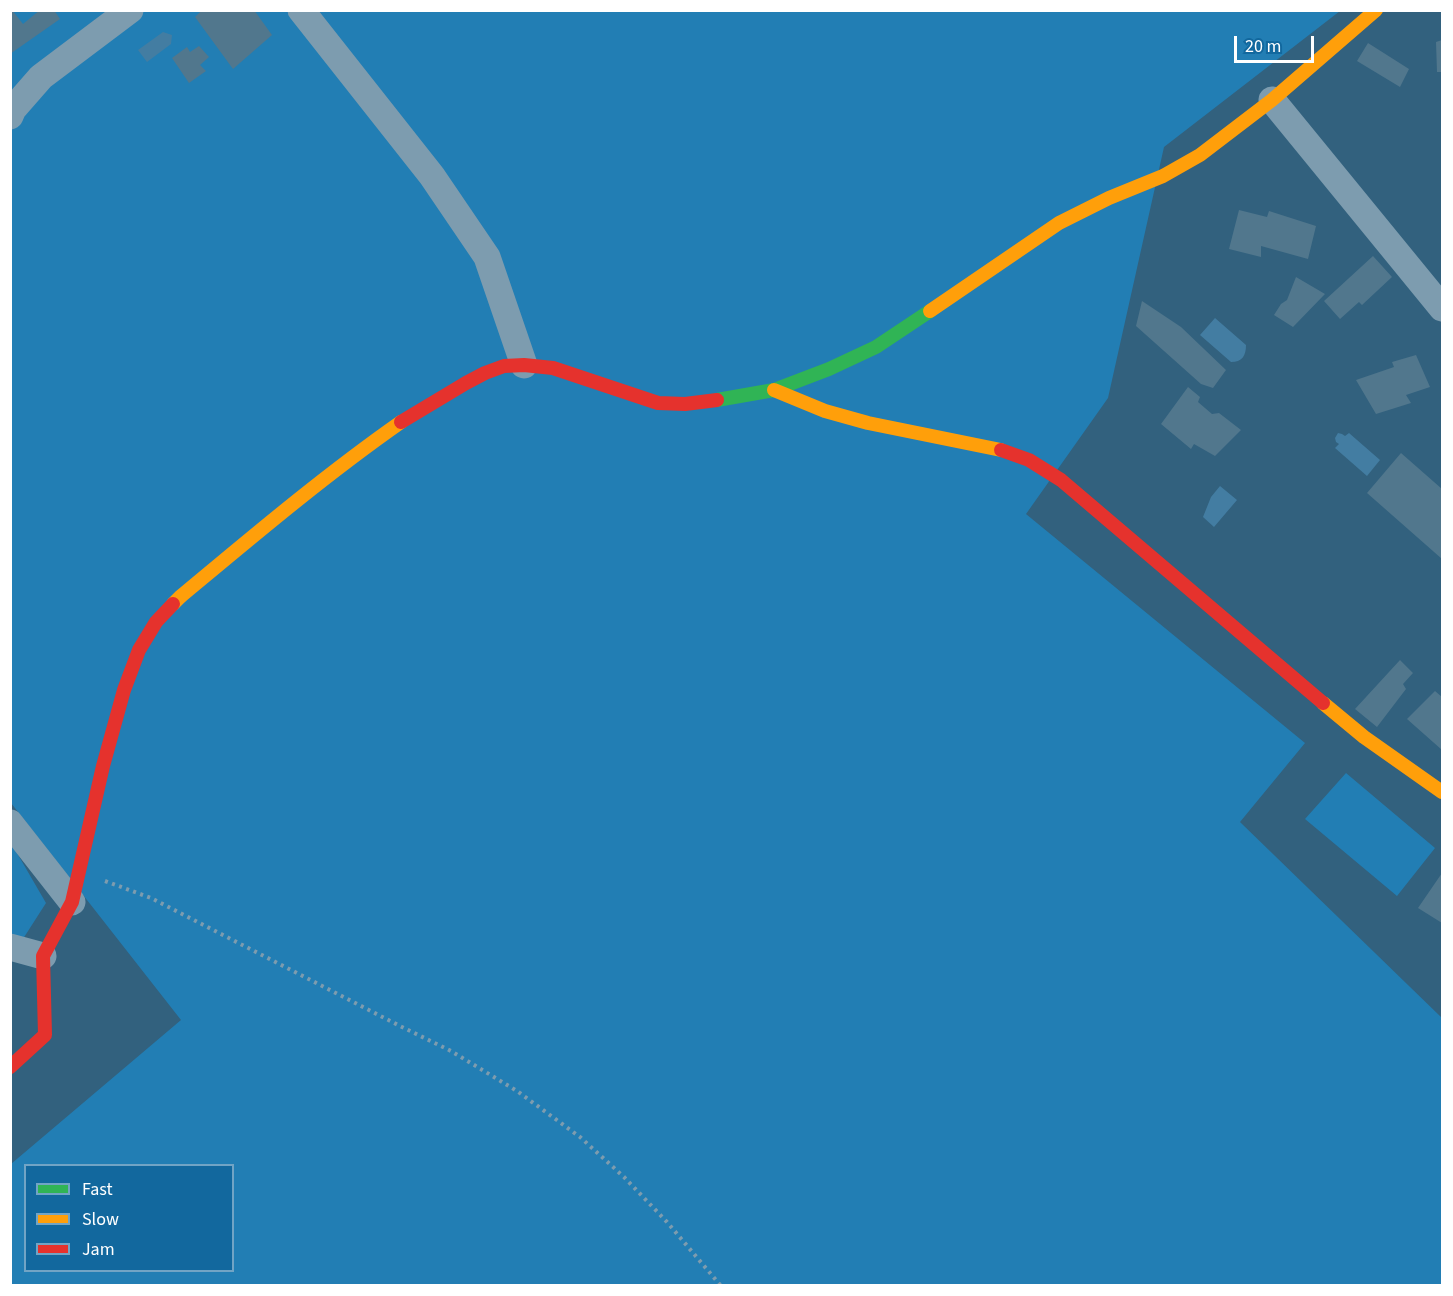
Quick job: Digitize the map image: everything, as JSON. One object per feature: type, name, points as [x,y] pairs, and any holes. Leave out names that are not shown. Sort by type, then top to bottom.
[{"type":"street","points":[[10,116],[13,109],[41,77],[130,10]]},
{"type":"street","points":[[301,10],[432,176],[487,257],[524,365]]},
{"type":"street","points":[[10,1067],[45,1035],[43,956],[72,902],[103,766],[124,690],[139,650],[156,622],[180,597],[370,444],[413,414],[485,373],[504,366],[524,365],[553,368],[657,404],[693,404],[774,390],[829,369],[876,346],[1059,223],[1109,198],[1162,176],[1200,155],[1272,100],[1376,10]]},
{"type":"street","points":[[1272,100],[1443,308]]},
{"type":"street","points":[[774,390],[825,411],[868,423],[998,448],[1029,460],[1061,480],[1364,737],[1443,792]]},
{"type":"street","points":[[10,823],[72,902]]},
{"type":"street","points":[[10,947],[43,956]]},
{"type":"path","points":[[79,871],[161,903],[451,1051],[517,1091],[580,1137],[624,1177],[667,1222],[721,1286]]},
{"type":"shaded area","points":[[11,11],[1340,11],[1164,147],[1108,398],[1026,514],[1305,743],[1240,822],[1442,1018],[1442,1285],[11,1285],[11,1164],[181,1020],[11,803]]},
{"type":"shaded area","points":[[163,32],[172,35],[171,44],[147,62],[138,50]]},
{"type":"shaded area","points":[[1215,318],[1246,345],[1241,360],[1231,362],[1200,335]]},
{"type":"shaded area","points":[[1338,433],[1345,436],[1349,433],[1380,460],[1367,476],[1335,448],[1339,444],[1335,438]]},
{"type":"shaded area","points":[[1220,486],[1237,500],[1214,527],[1203,517],[1211,497]]},
{"type":"shaded area","points":[[1346,773],[1435,848],[1397,896],[1305,819]]},
{"type":"shaded area","points":[[10,841],[46,903],[21,942],[11,937]]},
{"type":"building","points":[[10,10],[23,24],[40,10],[54,10],[60,19],[10,54]]},
{"type":"building","points":[[202,10],[254,10],[272,35],[233,69],[195,17]]},
{"type":"building","points":[[1442,40],[1442,72],[1437,72],[1436,42]]},
{"type":"building","points":[[1368,43],[1409,69],[1400,87],[1357,61]]},
{"type":"building","points":[[199,46],[209,57],[200,65],[206,71],[189,83],[172,58],[187,47],[190,52]]},
{"type":"building","points":[[1239,210],[1267,217],[1269,211],[1316,226],[1308,259],[1261,246],[1261,257],[1229,249]]},
{"type":"building","points":[[1373,256],[1392,277],[1362,305],[1359,302],[1340,319],[1324,301]]},
{"type":"building","points":[[1296,277],[1325,294],[1293,327],[1274,315],[1281,304],[1287,300]]},
{"type":"building","points":[[1142,301],[1181,327],[1226,370],[1213,388],[1201,384],[1136,326]]},
{"type":"building","points":[[1416,355],[1430,387],[1406,395],[1411,403],[1376,414],[1356,380],[1394,367],[1392,362]]},
{"type":"building","points":[[1188,387],[1200,397],[1198,402],[1212,414],[1219,413],[1241,430],[1215,456],[1194,444],[1191,449],[1161,424]]},
{"type":"building","points":[[1401,453],[1442,489],[1442,559],[1367,493]]},
{"type":"building","points":[[1400,660],[1413,673],[1403,684],[1406,689],[1377,727],[1355,709]]},
{"type":"building","points":[[1435,691],[1442,697],[1442,750],[1407,719]]},
{"type":"building","points":[[1442,873],[1442,923],[1418,908]]},
{"type":"traffic: fast","points":[[717,400],[774,390],[829,369],[876,347],[930,311]]},
{"type":"traffic: slow","points":[[930,311],[1059,223],[1109,198],[1163,176],[1200,155],[1272,100],[1376,10]]},
{"type":"traffic: slow","points":[[774,390],[825,411],[868,423],[1001,450]]},
{"type":"traffic: slow","points":[[173,604],[289,507],[401,422]]},
{"type":"traffic: slow","points":[[1323,703],[1364,737],[1442,792]]},
{"type":"traffic: jam","points":[[401,422],[466,383],[504,366],[524,365],[553,368],[658,403],[685,404],[717,400]]},
{"type":"traffic: jam","points":[[1001,450],[1029,460],[1061,480],[1323,703]]},
{"type":"traffic: jam","points":[[10,1067],[45,1035],[43,956],[72,902],[103,766],[124,690],[139,650],[156,622],[173,604]]}]
